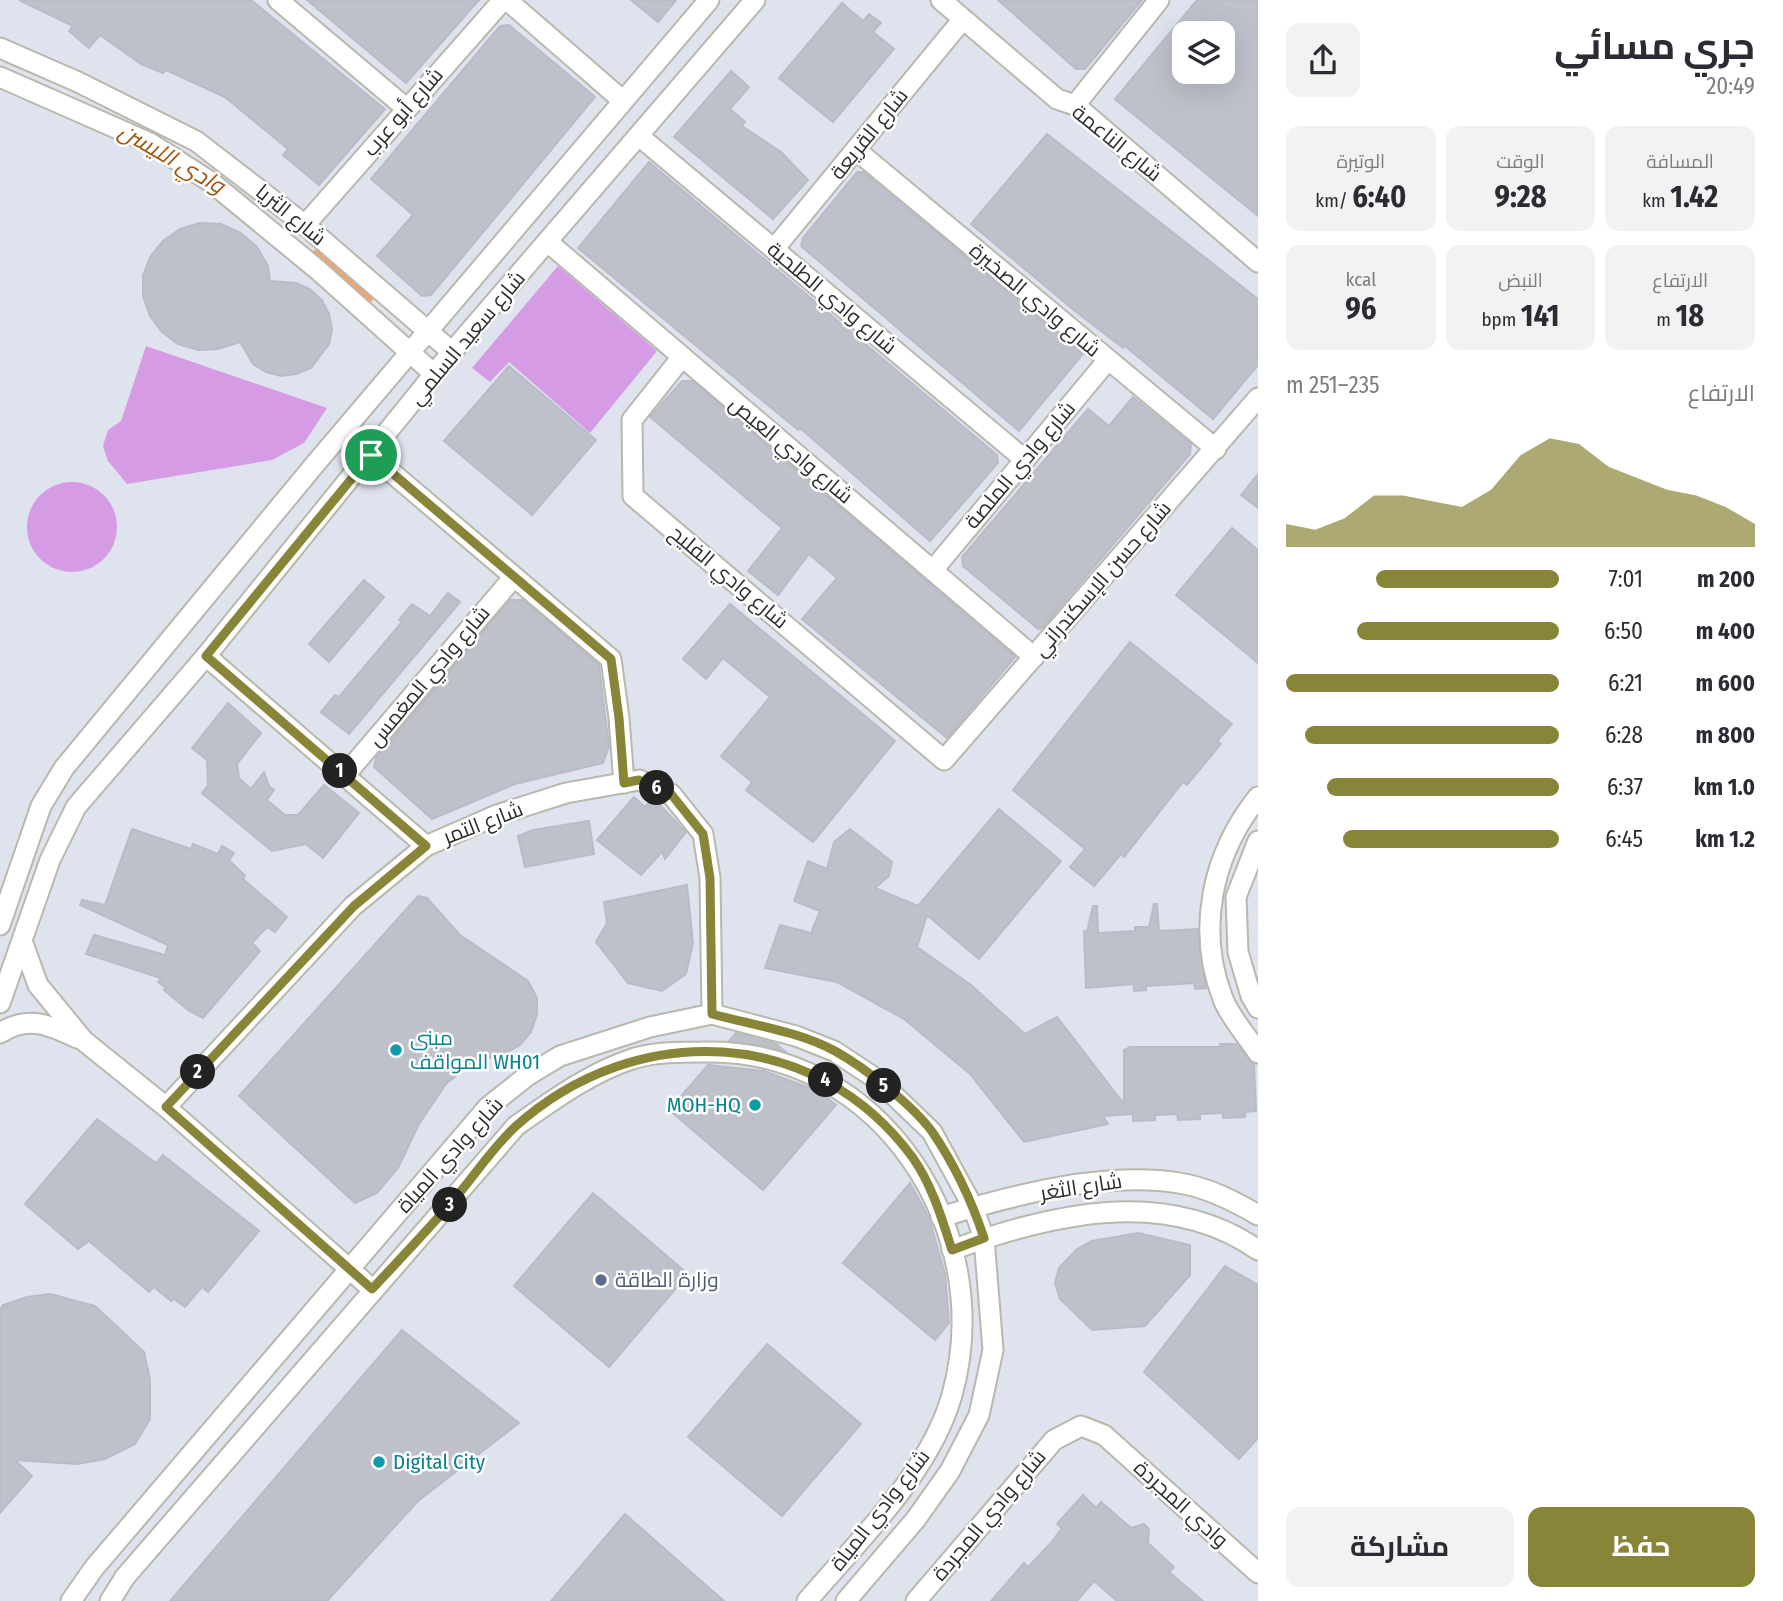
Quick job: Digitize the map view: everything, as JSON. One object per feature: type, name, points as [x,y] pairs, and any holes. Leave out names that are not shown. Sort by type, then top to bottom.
[{"type":"street","points":[[278,0],[406,108]]},
{"type":"street","points":[[505,0],[622,100]]},
{"type":"street","name":"شارع أبو عرب","points":[[305,225],[406,108],[505,0]]},
{"type":"street","name":"شارع سعيد السلمي","points":[[0,925],[41,806],[64,768],[316,463],[709,0]]},
{"type":"street","name":"شارع سعيد السلمي","points":[[0,1003],[50,860],[76,807],[206,656],[452,352],[549,243],[755,0]]},
{"type":"street","name":"شارع الناعمة","points":[[941,0],[1057,99],[1075,105],[1258,262]]},
{"type":"street","points":[[1075,105],[1159,0]]},
{"type":"street","name":"شارع القريعة","points":[[774,249],[963,19]]},
{"type":"street","name":"شارع الثريا","points":[[0,48],[78,82],[196,141],[305,225],[452,352]]},
{"type":"street","name":"شارع الثريا","points":[[0,77],[150,143],[211,182],[318,270],[434,374]]},
{"type":"street","name":"شارع وادي الطلحية","points":[[639,136],[1024,459]]},
{"type":"street","name":"شارع وادي الصخيرة","points":[[856,150],[1216,449]]},
{"type":"street","name":"شارع وادي العيص","points":[[549,243],[1034,657]]},
{"type":"street","name":"شارع وادي الفليح","points":[[682,357],[632,420],[633,496],[944,760]]},
{"type":"street","name":"شارع وادي الملصة","points":[[933,570],[1107,361]]},
{"type":"street","name":"شارع حسن الإسكندراني","points":[[944,760],[1258,398]]},
{"type":"street","points":[[371,455],[611,659],[624,783]]},
{"type":"street","name":"شارع وادي المغمس","points":[[345,775],[513,578]]},
{"type":"street","points":[[206,656],[426,846]]},
{"type":"street","name":"شارع التمر","points":[[166,1107],[354,906],[426,846],[509,811],[565,793],[639,780],[671,794],[703,834],[710,878],[712,1014]]},
{"type":"street","points":[[1258,797],[1239,821],[1223,853],[1209,910],[1209,948],[1223,1000],[1258,1053]]},
{"type":"street","points":[[1258,841],[1236,897],[1238,952],[1251,996],[1258,1008]]},
{"type":"street","points":[[1209,910],[1237,910]]},
{"type":"street","points":[[22,941],[38,985],[84,1041],[166,1107],[372,1289]]},
{"type":"street","name":"شارع وادي المياة","points":[[71,1601],[94,1568],[202,1446],[349,1267],[488,1107],[527,1076],[560,1056],[649,1027],[712,1014],[796,1036],[834,1051],[878,1080],[932,1132],[973,1207],[984,1238],[993,1350],[979,1415],[934,1495],[846,1601]]},
{"type":"street","points":[[0,1032],[13,1024],[46,1023],[84,1041]]},
{"type":"street","name":"شارع وادي المياة","points":[[110,1601],[125,1577],[516,1126],[589,1078],[636,1058],[679,1052],[719,1051],[788,1062],[820,1077],[879,1121],[913,1158],[941,1217],[964,1301],[953,1394],[925,1458],[807,1601]]},
{"type":"street","name":"شارع الثغر","points":[[941,1217],[973,1207],[1122,1179],[1181,1183],[1232,1200],[1258,1216]]},
{"type":"street","points":[[1041,1193],[1048,1222]]},
{"type":"street","name":"شارع الثغر","points":[[952,1250],[984,1238],[1048,1222],[1117,1210],[1194,1218],[1241,1238],[1258,1250]]},
{"type":"street","name":"شارع وادي المجردة","points":[[916,1601],[1054,1440],[1081,1426],[1104,1435]]},
{"type":"street","name":"وادي المجردة","points":[[1104,1435],[1258,1573]]},
{"type":"shaded area","points":[[558,266],[657,351],[590,433],[509,362],[490,382],[472,368]]},
{"type":"shaded area","points":[[146,346],[327,408],[304,443],[272,460],[127,484],[108,461],[103,446],[108,430],[121,421]]},
{"type":"shaded area","points":[[72,482],[89,486],[104,495],[113,510],[117,527],[113,544],[104,559],[89,568],[72,572],[55,568],[40,559],[31,544],[27,527],[31,510],[40,495],[55,486]]},
{"type":"building","points":[[19,0],[251,0],[385,109],[319,185],[283,155],[288,149],[225,97],[166,70],[163,73],[141,64],[100,35],[89,48],[69,31],[73,26]]},
{"type":"building","points":[[307,0],[479,0],[406,83]]},
{"type":"building","points":[[631,0],[676,0],[658,22]]},
{"type":"building","points":[[998,0],[1142,0],[1085,69],[1076,69]]},
{"type":"building","points":[[1197,0],[1258,0],[1258,216],[1115,99],[1172,30],[1172,84],[1235,84],[1235,21],[1180,21]]},
{"type":"building","points":[[842,3],[863,21],[869,14],[881,23],[873,32],[894,49],[833,122],[779,78]]},
{"type":"building","points":[[509,25],[595,97],[431,295],[422,296],[377,256],[413,215],[371,179],[500,26]]},
{"type":"building","points":[[731,71],[749,87],[730,109],[745,122],[742,126],[781,152],[808,180],[773,219],[674,137]]},
{"type":"building","points":[[1047,134],[1258,299],[1258,365],[1213,419],[1125,346],[1123,348],[1075,311],[971,224]]},
{"type":"building","points":[[649,162],[997,455],[998,463],[930,541],[800,428],[798,430],[578,248]]},
{"type":"building","points":[[857,172],[863,172],[1083,354],[1019,431],[801,246],[803,238]]},
{"type":"building","points":[[199,223],[221,224],[241,233],[257,247],[268,266],[270,281],[296,283],[310,289],[322,300],[332,329],[329,344],[311,368],[281,376],[266,372],[253,364],[240,342],[218,349],[198,350],[178,344],[162,332],[150,316],[143,296],[143,276],[150,257],[163,241],[180,229]]},
{"type":"building","points":[[509,366],[596,440],[532,515],[444,441]]},
{"type":"building","points":[[682,381],[692,381],[1015,657],[947,738],[802,619],[837,578],[809,554],[778,595],[748,571],[782,528],[650,417]]},
{"type":"building","points":[[1133,397],[1191,444],[1190,454],[1042,628],[1038,629],[963,566],[962,557],[1088,409],[1109,426]]},
{"type":"building","points":[[1258,474],[1258,508],[1241,495]]},
{"type":"building","points":[[1232,528],[1258,550],[1258,663],[1176,595]]},
{"type":"building","points":[[364,580],[384,597],[329,662],[309,644]]},
{"type":"building","points":[[448,593],[460,602],[349,734],[321,712],[335,695],[339,697],[402,622],[399,620],[412,604],[430,616]]},
{"type":"building","points":[[510,600],[523,600],[599,665],[609,747],[603,763],[515,784],[432,819],[374,767],[376,758]]},
{"type":"building","points":[[730,604],[895,741],[813,842],[746,790],[752,782],[721,756],[770,697],[723,658],[706,679],[683,659]]},
{"type":"building","points":[[1130,642],[1232,724],[1217,741],[1221,744],[1187,785],[1183,782],[1124,857],[1121,854],[1094,886],[1070,867],[1085,849],[1013,790]]},
{"type":"building","points":[[228,703],[261,733],[237,764],[239,778],[251,789],[264,772],[269,786],[274,790],[267,800],[285,815],[298,815],[324,785],[359,813],[323,858],[306,844],[272,851],[202,793],[208,785],[207,760],[192,748]]},
{"type":"building","points":[[634,797],[645,807],[652,799],[656,801],[686,832],[665,859],[662,852],[641,875],[597,840]]},
{"type":"building","points":[[999,809],[1061,861],[979,959],[927,915],[917,947],[971,985],[1025,1034],[1057,1017],[1124,1104],[1124,1050],[1130,1047],[1221,1047],[1220,1044],[1236,1044],[1254,1064],[1256,1111],[1245,1112],[1245,1117],[1223,1118],[1223,1113],[1200,1114],[1200,1119],[1178,1120],[1177,1114],[1155,1115],[1155,1120],[1133,1121],[1133,1114],[1103,1116],[1108,1124],[1024,1142],[970,1074],[904,1019],[837,982],[765,968],[780,925],[811,933],[820,911],[794,901],[808,861],[827,869],[834,842],[850,829],[892,862],[889,876],[875,888],[918,906]]},
{"type":"building","points":[[589,821],[594,854],[525,867],[518,836],[533,830]]},
{"type":"building","points":[[132,829],[191,849],[193,844],[218,854],[222,846],[234,853],[229,860],[245,876],[243,879],[287,917],[275,932],[267,927],[252,943],[260,951],[203,1018],[189,1011],[164,990],[166,988],[158,982],[161,978],[86,954],[94,935],[165,955],[168,945],[80,905],[82,900],[105,905]]},
{"type":"building","points":[[687,885],[693,943],[686,974],[662,991],[628,983],[596,942],[607,923],[604,902]]},
{"type":"building","name":"مبنى المواقف WH01","points":[[418,896],[427,898],[460,935],[528,981],[537,998],[537,1014],[531,1032],[520,1045],[504,1054],[471,1063],[446,1084],[419,1124],[398,1168],[377,1193],[355,1203],[239,1096]]},
{"type":"building","points":[[1154,904],[1157,904],[1159,931],[1198,929],[1206,988],[1195,989],[1194,983],[1146,986],[1146,990],[1134,991],[1134,984],[1086,988],[1084,931],[1087,932],[1093,906],[1097,906],[1098,933],[1135,931],[1135,927],[1149,927]]},
{"type":"building","points":[[736,1033],[776,1044],[788,1054],[768,1046],[728,1042]]},
{"type":"building","name":"MOH-HQ","points":[[708,1065],[764,1071],[818,1091],[836,1105],[763,1190],[669,1110]]},
{"type":"building","points":[[97,1119],[156,1163],[163,1155],[259,1231],[208,1292],[202,1287],[185,1307],[174,1299],[171,1301],[154,1287],[149,1292],[89,1241],[78,1249],[25,1204]]},
{"type":"building","points":[[910,1183],[929,1218],[945,1274],[949,1323],[935,1340],[843,1263]]},
{"type":"building","name":"وزارة الطاقة","points":[[593,1193],[688,1274],[609,1367],[514,1286]]},
{"type":"building","points":[[1138,1233],[1190,1245],[1190,1275],[1145,1326],[1092,1330],[1060,1299],[1055,1283],[1059,1268],[1077,1249],[1092,1241]]},
{"type":"building","points":[[1225,1266],[1258,1285],[1258,1438],[1239,1459],[1144,1372]]},
{"type":"building","points":[[50,1294],[95,1306],[144,1352],[150,1379],[150,1419],[135,1444],[105,1459],[77,1464],[15,1460],[32,1476],[0,1513],[0,1310],[3,1305],[27,1297]]},
{"type":"building","name":"Digital City","points":[[402,1330],[519,1423],[418,1501],[327,1601],[170,1601]]},
{"type":"building","points":[[767,1344],[861,1424],[782,1516],[688,1437]]},
{"type":"building","points":[[1083,1495],[1096,1508],[1101,1502],[1131,1528],[1144,1524],[1149,1529],[1148,1543],[1174,1567],[1169,1572],[1203,1601],[1117,1601],[1094,1581],[1077,1601],[991,1601],[1024,1563],[1028,1567],[1050,1544],[1062,1528],[1057,1524]]},
{"type":"building","points":[[625,1514],[724,1601],[551,1601]]},
{"type":"waterway","name":"وادي الليسن","points":[[320,262],[361,294]]},
{"type":"place","name":"مبنى المواقف WH01","points":[[396,1050]]},
{"type":"place","name":"MOH-HQ","points":[[755,1105]]},
{"type":"place","name":"وزارة الطاقة","points":[[601,1280]]},
{"type":"place","name":"Digital City","points":[[379,1462]]},
{"type":"route","points":[[371,455],[611,659],[624,783],[639,780],[671,794],[703,834],[710,878],[712,1014],[796,1036],[834,1051],[878,1080],[932,1132],[973,1207],[984,1238],[952,1250],[937,1203],[913,1158],[879,1121],[851,1097],[820,1077],[788,1062],[719,1051],[679,1052],[636,1058],[589,1078],[516,1126],[450,1205],[372,1289],[166,1107],[354,906],[426,846],[206,656],[371,455]]}]
